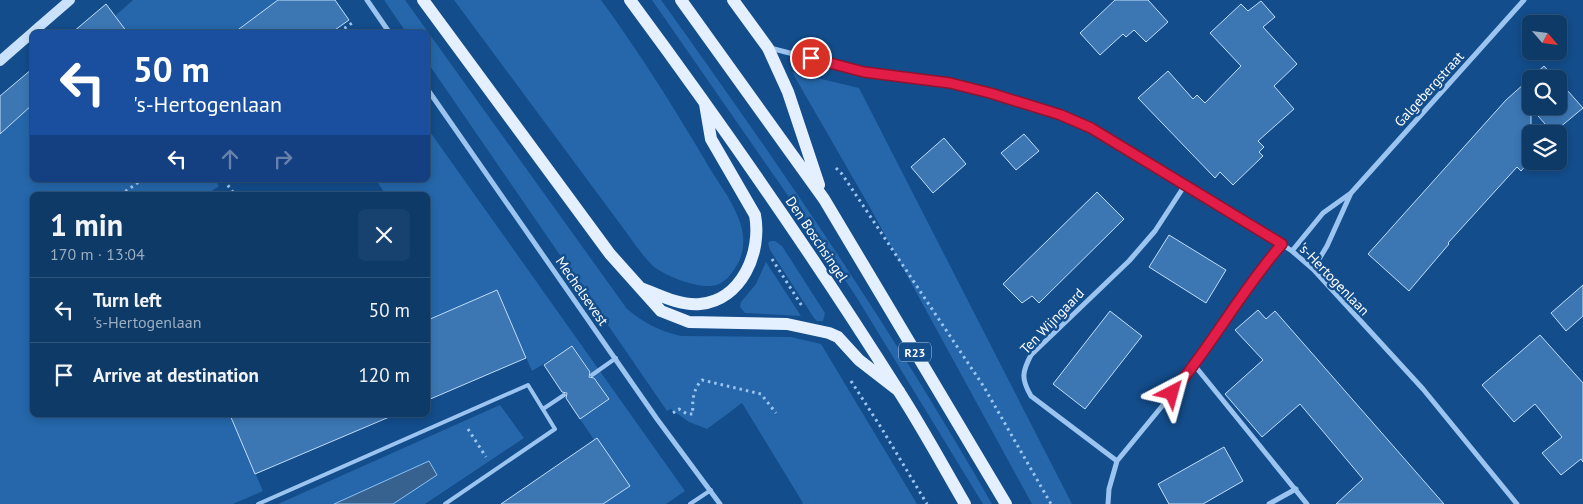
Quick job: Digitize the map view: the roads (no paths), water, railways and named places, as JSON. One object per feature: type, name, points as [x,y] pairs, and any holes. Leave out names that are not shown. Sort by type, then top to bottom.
[{"type":"main road","points":[[424,0],[610,254],[661,311],[689,322],[787,324],[829,333],[838,337],[859,360],[899,392]]},
{"type":"main road","name":"Den Boschsingel","points":[[630,0],[704,100],[811,257],[899,392],[965,504]]},
{"type":"main road","name":"Den Boschsingel","points":[[681,0],[824,199],[1006,504]]},
{"type":"main road","points":[[733,0],[768,48],[788,92],[824,199]]},
{"type":"main road","points":[[641,288],[684,303],[702,304],[729,293],[740,282],[751,262],[757,228],[755,215],[711,139],[704,100]]},
{"type":"street","points":[[36,30],[70,0]]},
{"type":"street","points":[[367,0],[388,30]]},
{"type":"street","name":"Galgebergstraat","points":[[1292,251],[1323,214],[1351,194],[1524,0]]},
{"type":"street","points":[[0,61],[30,36]]},
{"type":"street","name":"'s-Hertogenlaan","points":[[768,48],[864,72],[950,83],[1029,104],[1091,128],[1186,185],[1282,244],[1313,269],[1423,389],[1517,504]]},
{"type":"street","name":"Mechelsevest","points":[[430,93],[657,419],[720,504]]},
{"type":"street","name":"Ten Wijngaard","points":[[1117,461],[1031,396],[1023,383],[1024,367],[1031,355],[1129,261],[1155,230],[1186,185]]},
{"type":"street","name":"Galgebergstraat","points":[[1313,269],[1327,246],[1351,194]]},
{"type":"street","points":[[1108,504],[1109,489],[1117,461],[1195,366],[1260,269],[1282,244]]},
{"type":"street","points":[[1195,366],[1307,504]]},
{"type":"street","points":[[1269,504],[1296,489]]},
{"type":"lane","points":[[592,375],[616,358]]},
{"type":"lane","points":[[258,504],[528,385],[555,430],[445,504]]},
{"type":"lane","points":[[543,409],[564,395]]},
{"type":"lane","points":[[690,504],[711,490]]}]
